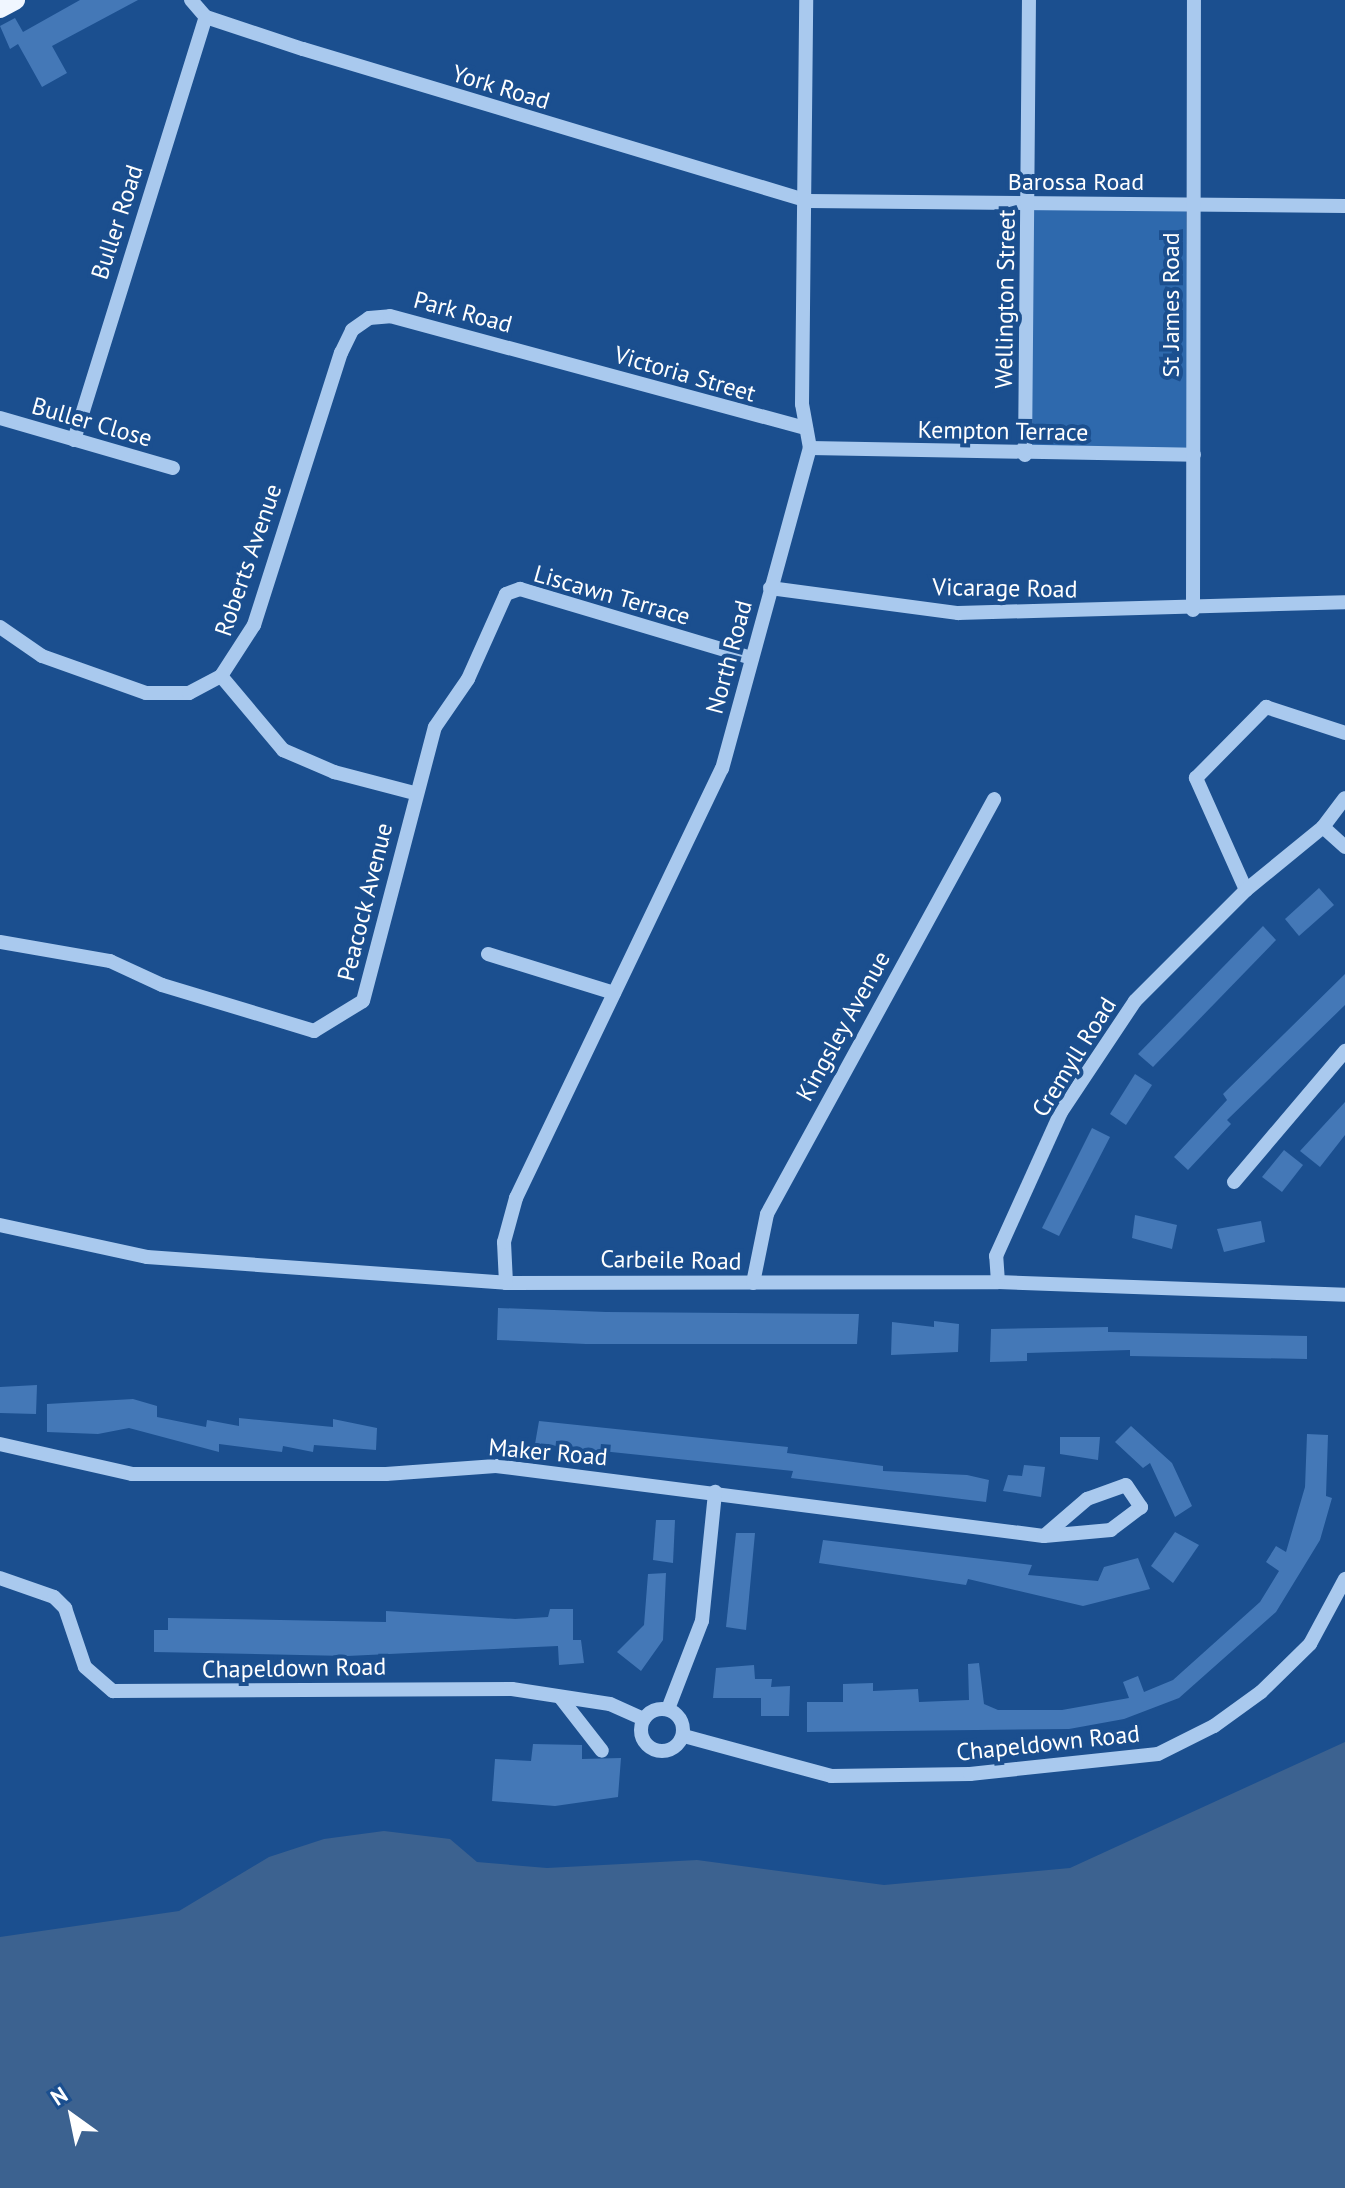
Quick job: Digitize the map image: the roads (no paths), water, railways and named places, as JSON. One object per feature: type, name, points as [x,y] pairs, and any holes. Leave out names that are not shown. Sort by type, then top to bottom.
[{"type":"main road","points":[[0,8],[15,0]]},
{"type":"street","points":[[191,0],[206,17]]},
{"type":"street","name":"North Road","points":[[506,1283],[504,1242],[516,1198],[722,769],[810,448],[806,428],[806,0]]},
{"type":"street","name":"Wellington Street","points":[[1025,455],[1029,0]]},
{"type":"street","name":"St James Road","points":[[1193,610],[1194,0]]},
{"type":"street","name":"York Road","points":[[206,17],[808,201]]},
{"type":"street","name":"Buller Road","points":[[74,440],[206,17]]},
{"type":"street","name":"Barossa Road","points":[[808,201],[1345,206]]},
{"type":"street","name":"Park Road","points":[[306,452],[341,353],[352,330],[369,318],[390,316],[552,359]]},
{"type":"street","name":"Victoria Street","points":[[552,359],[806,428]]},
{"type":"street","name":"Buller Close","points":[[0,418],[173,468]]},
{"type":"street","name":"Kempton Terrace","points":[[810,448],[1025,455],[1194,455]]},
{"type":"street","name":"Roberts Avenue","points":[[221,676],[254,625],[306,452]]},
{"type":"street","name":"Vicarage Road","points":[[770,588],[958,613],[1193,610],[1345,602]]},
{"type":"street","name":"Liscawn Terrace","points":[[506,594],[520,589],[752,658]]},
{"type":"street","name":"Peacock Avenue","points":[[0,942],[110,961],[162,985],[314,1031],[363,1001],[414,793],[435,727],[468,679],[506,594]]},
{"type":"street","points":[[0,627],[42,656],[146,693],[189,693],[221,676],[283,750],[334,772],[414,793]]},
{"type":"street","points":[[1246,890],[1196,778],[1266,707],[1345,733]]},
{"type":"street","name":"Cremyll Road","points":[[998,1282],[996,1256],[1061,1112],[1135,1001],[1246,890],[1323,827],[1345,798]]},
{"type":"street","name":"Kingsley Avenue","points":[[753,1283],[767,1214],[994,799]]},
{"type":"street","points":[[1323,827],[1345,847]]},
{"type":"street","points":[[488,954],[614,993]]},
{"type":"street","points":[[1234,1182],[1345,1051]]},
{"type":"street","name":"Carbeile Road","points":[[0,1225],[162,1259],[506,1283],[998,1282],[1345,1295]]},
{"type":"street","name":"Maker Road","points":[[0,1444],[132,1474],[386,1474],[496,1466],[1044,1536],[1111,1530],[1141,1507],[1126,1485],[1087,1499],[1044,1536]]},
{"type":"street","points":[[668,1709],[680,1718],[684,1736],[667,1750],[653,1749],[643,1738],[644,1719],[668,1709],[702,1621],[715,1492]]},
{"type":"street","name":"Chapeldown Road","points":[[0,1578],[54,1597],[65,1608],[85,1667],[113,1691],[512,1689],[610,1704],[644,1719]]},
{"type":"street","name":"Chapeldown Road","points":[[684,1736],[831,1776],[985,1773],[1158,1754],[1214,1726],[1261,1692],[1310,1644],[1345,1579]]},
{"type":"street","points":[[560,1697],[602,1751]]}]
